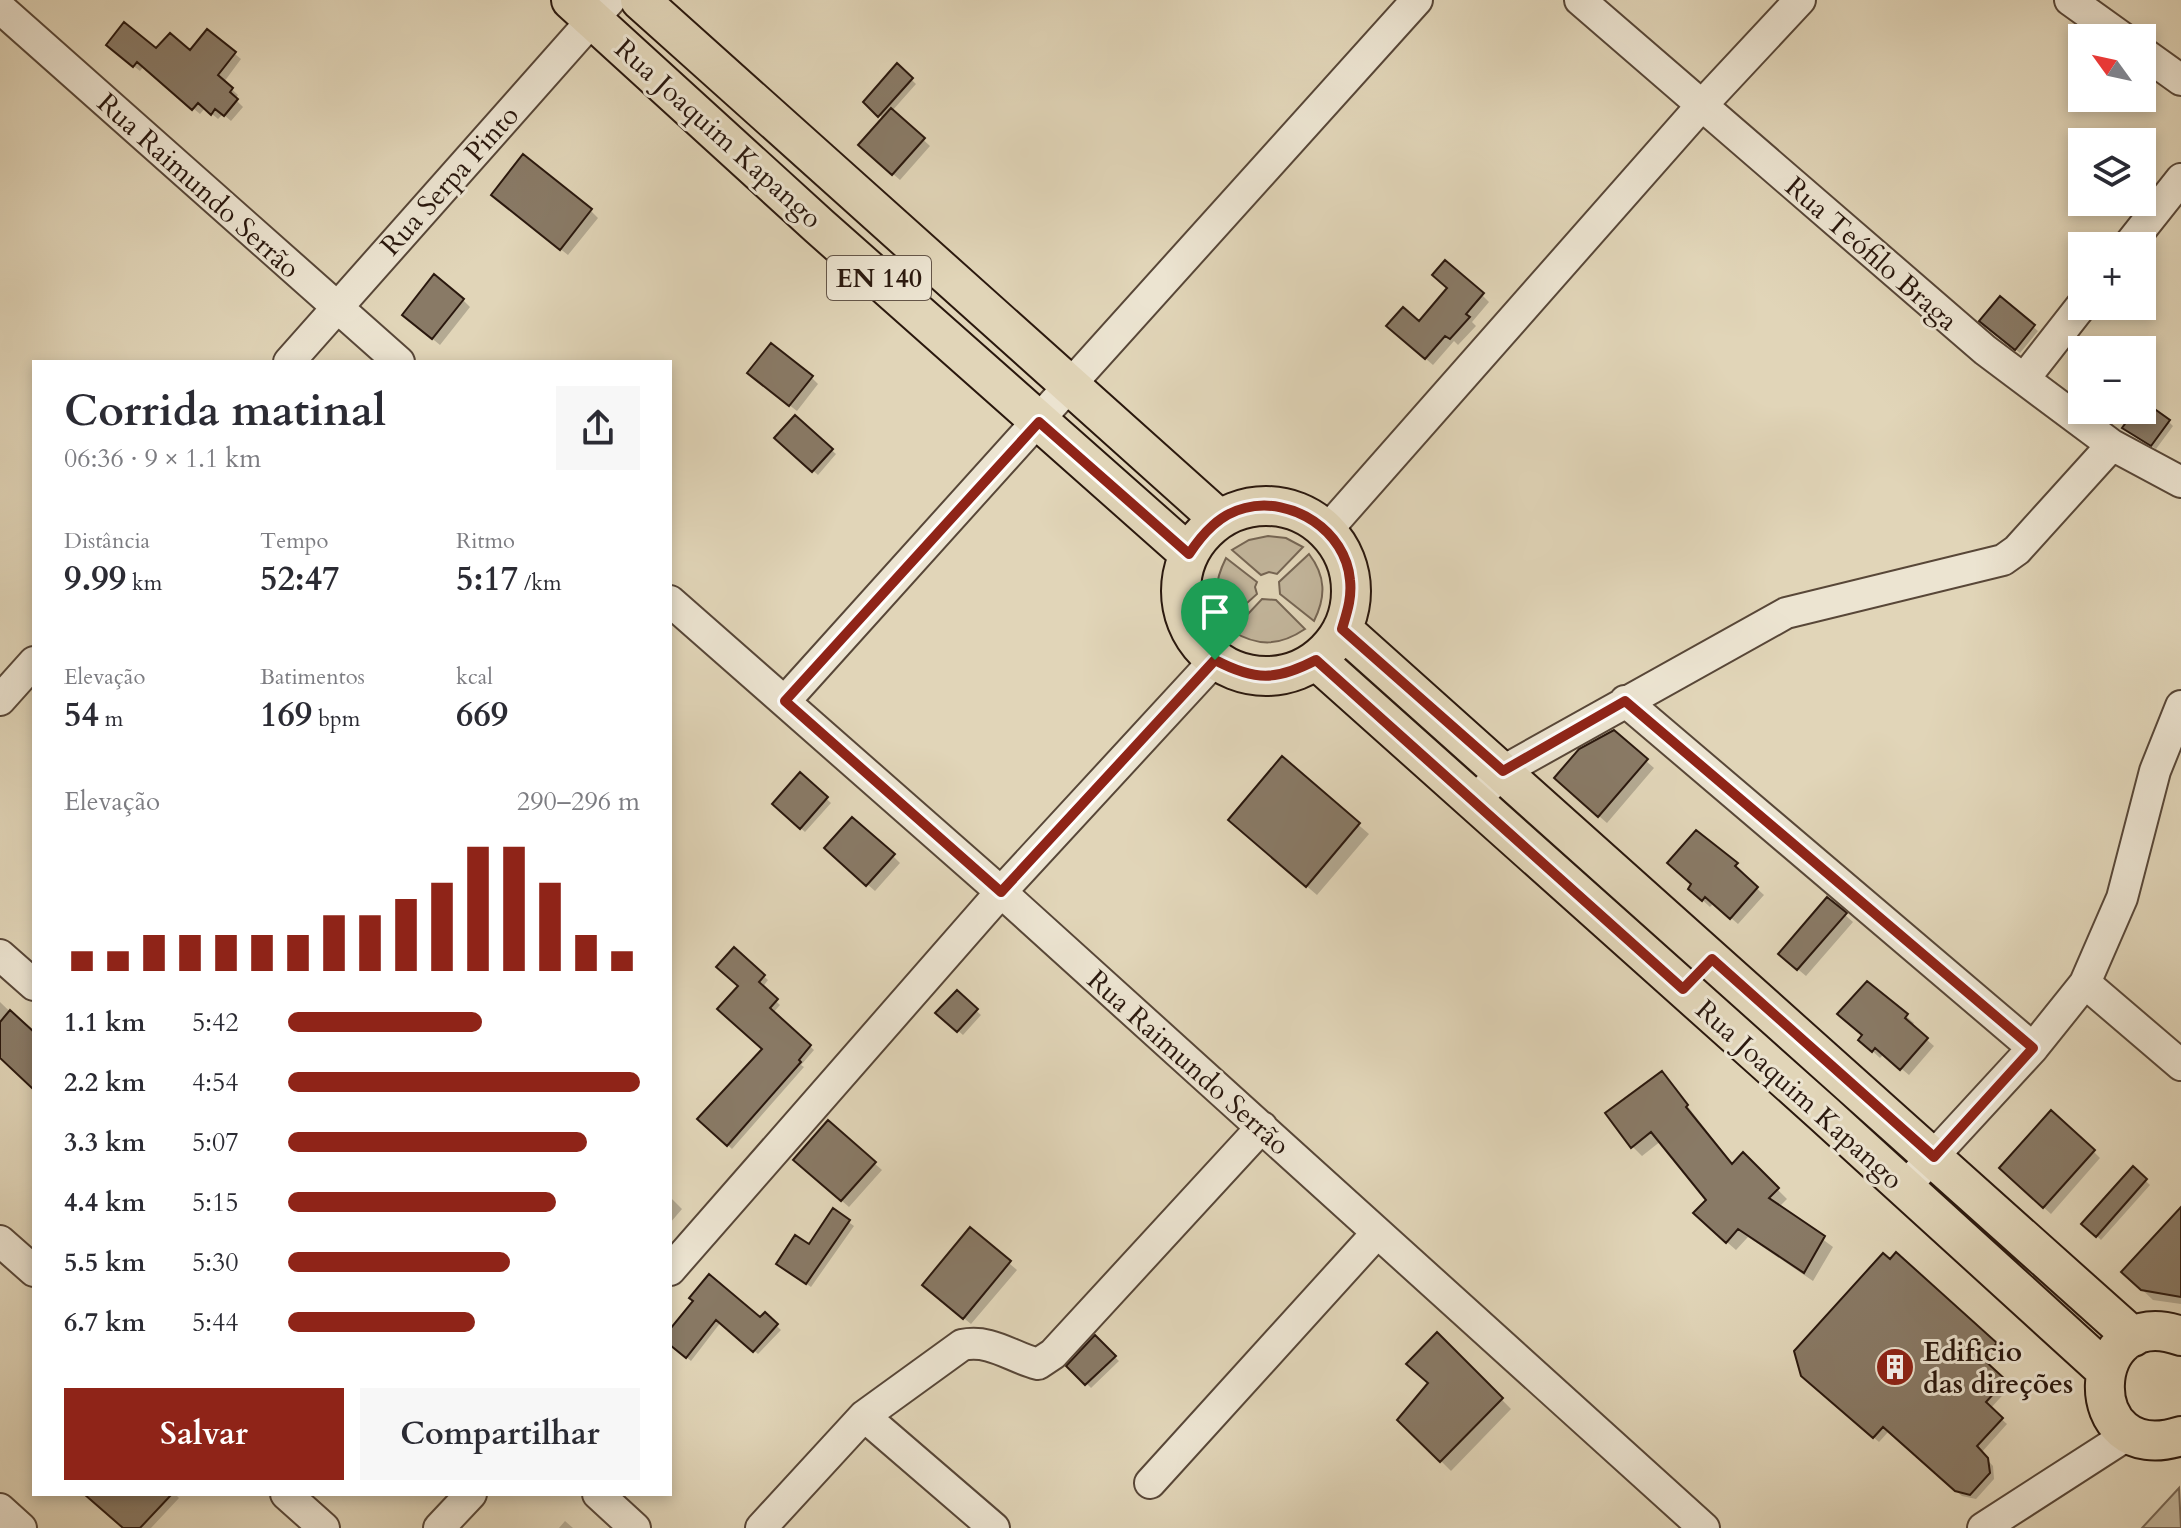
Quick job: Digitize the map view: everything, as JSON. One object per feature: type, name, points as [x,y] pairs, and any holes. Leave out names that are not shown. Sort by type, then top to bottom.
[{"type":"main road","name":"Rua Joaquim Kapango","points":[[640,0],[1219,519]]},
{"type":"main road","name":"Rua Joaquim Kapango","points":[[592,6],[819,226],[1189,554]]},
{"type":"main road","points":[[819,226],[852,189]]},
{"type":"main road","points":[[1275,506],[1303,513],[1327,530],[1342,552],[1350,577],[1350,603],[1342,629],[1331,646],[1316,660],[1292,673],[1265,676],[1238,672],[1215,660],[1194,639],[1183,612],[1181,582],[1189,554],[1202,535],[1219,519],[1245,508],[1275,506]]},
{"type":"main road","name":"Rua Joaquim Kapango","points":[[1342,629],[2133,1337]]},
{"type":"main road","name":"Rua Joaquim Kapango","points":[[1316,660],[2105,1370]]},
{"type":"main road","points":[[1683,989],[1712,959]]},
{"type":"main road","points":[[2181,1336],[2168,1331],[2150,1331],[2133,1337],[2111,1357],[2102,1388],[2106,1406],[2115,1422],[2129,1434],[2147,1441],[2165,1441],[2181,1436]]},
{"type":"street","points":[[785,701],[1417,0]]},
{"type":"street","name":"Rua Teófilo Braga","points":[[1580,0],[1985,350],[2112,445],[2181,482]]},
{"type":"street","points":[[1327,530],[1702,105],[1800,0]]},
{"type":"street","points":[[2070,0],[2103,24]]},
{"type":"street","name":"Rua Serpa Pinto","points":[[291,360],[592,6]]},
{"type":"street","name":"Rua Raimundo Serrão","points":[[0,8],[397,360]]},
{"type":"street","points":[[2156,62],[2181,80]]},
{"type":"street","points":[[2139,232],[2181,179]]},
{"type":"street","points":[[2024,379],[2070,320]]},
{"type":"street","points":[[1474,802],[1503,771],[1786,613],[2003,560],[2017,550],[2112,445]]},
{"type":"street","name":"Rua Raimundo Serrão","points":[[672,603],[1001,892],[1704,1528]]},
{"type":"street","points":[[672,1268],[1001,892],[1215,660]]},
{"type":"street","points":[[0,700],[32,664]]},
{"type":"street","points":[[1625,701],[2033,1048]]},
{"type":"street","points":[[1904,1188],[2033,1048],[2085,983],[2122,898],[2155,771],[2181,706]]},
{"type":"street","points":[[0,955],[32,983]]},
{"type":"street","points":[[2085,983],[2179,1060]]},
{"type":"street","points":[[761,1528],[864,1416],[962,1345],[976,1342],[989,1344],[1038,1364],[1053,1354],[1262,1127]]},
{"type":"street","points":[[1150,1483],[1377,1233]]},
{"type":"street","points":[[0,1241],[32,1269]]},
{"type":"street","points":[[864,1416],[994,1528]]},
{"type":"street","points":[[1983,1528],[2129,1434]]},
{"type":"street","points":[[288,1496],[324,1528]]},
{"type":"street","points":[[439,1528],[469,1496]]},
{"type":"street","points":[[600,1496],[635,1528]]},
{"type":"street","points":[[0,1509],[21,1528]]},
{"type":"shaded area","points":[[1268,536],[1286,538],[1303,547],[1277,574],[1269,572],[1261,575],[1232,550],[1249,540]]},
{"type":"shaded area","points":[[1309,554],[1319,570],[1322,587],[1321,604],[1314,621],[1280,594],[1279,582]]},
{"type":"shaded area","points":[[1226,558],[1257,582],[1257,594],[1226,622],[1219,606],[1217,590]]},
{"type":"shaded area","points":[[1262,599],[1276,600],[1305,629],[1287,639],[1269,642],[1251,640],[1232,631]]},
{"type":"shaded area","points":[[1358,667],[1463,762],[1459,764],[1355,671]]},
{"type":"shaded area","points":[[2179,1488],[2181,1528],[2142,1528]]},
{"type":"building","points":[[124,22],[156,48],[170,33],[190,50],[207,29],[236,52],[218,75],[233,88],[230,92],[238,99],[224,116],[215,109],[211,115],[198,103],[192,110],[137,62],[133,67],[106,45]]},
{"type":"building","points":[[897,63],[913,78],[878,117],[863,102]]},
{"type":"building","points":[[891,108],[925,138],[892,175],[858,145]]},
{"type":"building","points":[[523,154],[592,209],[560,250],[491,195]]},
{"type":"building","points":[[1445,260],[1484,293],[1466,314],[1470,317],[1450,339],[1445,336],[1425,359],[1386,326],[1403,307],[1419,321],[1447,288],[1432,275]]},
{"type":"building","points":[[434,274],[464,299],[432,339],[402,315]]},
{"type":"building","points":[[2000,296],[2035,325],[2015,350],[1979,321]]},
{"type":"building","points":[[771,343],[813,376],[789,406],[747,373]]},
{"type":"building","points":[[2156,410],[2170,420],[2151,446],[2122,428],[2125,424],[2156,424]]},
{"type":"building","points":[[795,415],[833,449],[812,472],[774,438]]},
{"type":"building","points":[[1614,730],[1648,759],[1598,817],[1554,778],[1579,749]]},
{"type":"building","points":[[1282,756],[1360,823],[1306,887],[1228,820]]},
{"type":"building","points":[[800,772],[828,797],[800,829],[772,804]]},
{"type":"building","points":[[852,817],[895,854],[866,886],[824,848]]},
{"type":"building","points":[[1696,830],[1738,863],[1735,866],[1758,887],[1730,919],[1705,897],[1702,901],[1688,889],[1691,884],[1667,863]]},
{"type":"building","points":[[1827,897],[1847,913],[1797,970],[1778,954]]},
{"type":"building","points":[[734,947],[765,975],[759,982],[778,999],[770,1008],[811,1045],[799,1060],[801,1062],[727,1146],[697,1119],[762,1049],[717,1009],[738,986],[716,967]]},
{"type":"building","points":[[1867,981],[1908,1014],[1905,1018],[1928,1038],[1900,1070],[1875,1048],[1872,1052],[1858,1040],[1862,1035],[1837,1014]]},
{"type":"building","points":[[957,990],[978,1009],[957,1032],[935,1013]]},
{"type":"building","points":[[10,1010],[32,1030],[32,1088],[0,1058],[0,1022]]},
{"type":"building","points":[[1662,1071],[1688,1105],[1686,1107],[1732,1164],[1743,1152],[1779,1188],[1769,1198],[1825,1236],[1804,1273],[1738,1229],[1726,1243],[1693,1213],[1706,1200],[1651,1132],[1631,1148],[1605,1113]]},
{"type":"building","points":[[2051,1110],[2095,1150],[2043,1208],[1999,1168]]},
{"type":"building","points":[[828,1120],[876,1162],[841,1201],[793,1160]]},
{"type":"building","points":[[2133,1166],[2147,1179],[2096,1237],[2081,1224]]},
{"type":"building","points":[[2181,1207],[2181,1297],[2141,1290],[2121,1272]]},
{"type":"building","points":[[833,1208],[850,1220],[806,1284],[776,1264],[795,1235],[809,1244]]},
{"type":"building","points":[[970,1227],[1011,1261],[963,1319],[922,1285]]},
{"type":"building","name":"Edificio das direções","points":[[1896,1252],[1997,1343],[1983,1359],[2006,1380],[1986,1402],[2003,1418],[1977,1446],[1988,1458],[1990,1473],[1970,1495],[1955,1491],[1883,1427],[1873,1438],[1801,1376],[1794,1351],[1883,1253],[1890,1259]]},
{"type":"building","points":[[709,1274],[760,1317],[765,1312],[778,1324],[753,1352],[716,1320],[686,1358],[672,1347],[672,1327],[693,1301],[689,1298]]},
{"type":"building","points":[[1437,1332],[1503,1398],[1440,1462],[1397,1420],[1428,1383],[1406,1364]]},
{"type":"building","points":[[1095,1335],[1116,1356],[1085,1385],[1066,1366]]},
{"type":"building","points":[[86,1496],[170,1496],[140,1528],[123,1528]]},
{"type":"place","name":"Edificio das direções","points":[[1895,1367]]},
{"type":"route","points":[[1039,422],[1189,554],[1202,535],[1219,519],[1245,508],[1275,506],[1303,513],[1327,530],[1342,552],[1350,577],[1350,603],[1342,629],[1503,771],[1625,701],[2033,1048],[1934,1157],[1712,959],[1683,989],[1316,660],[1292,673],[1265,676],[1238,672],[1215,660],[1001,892],[785,701],[1039,422]]}]
